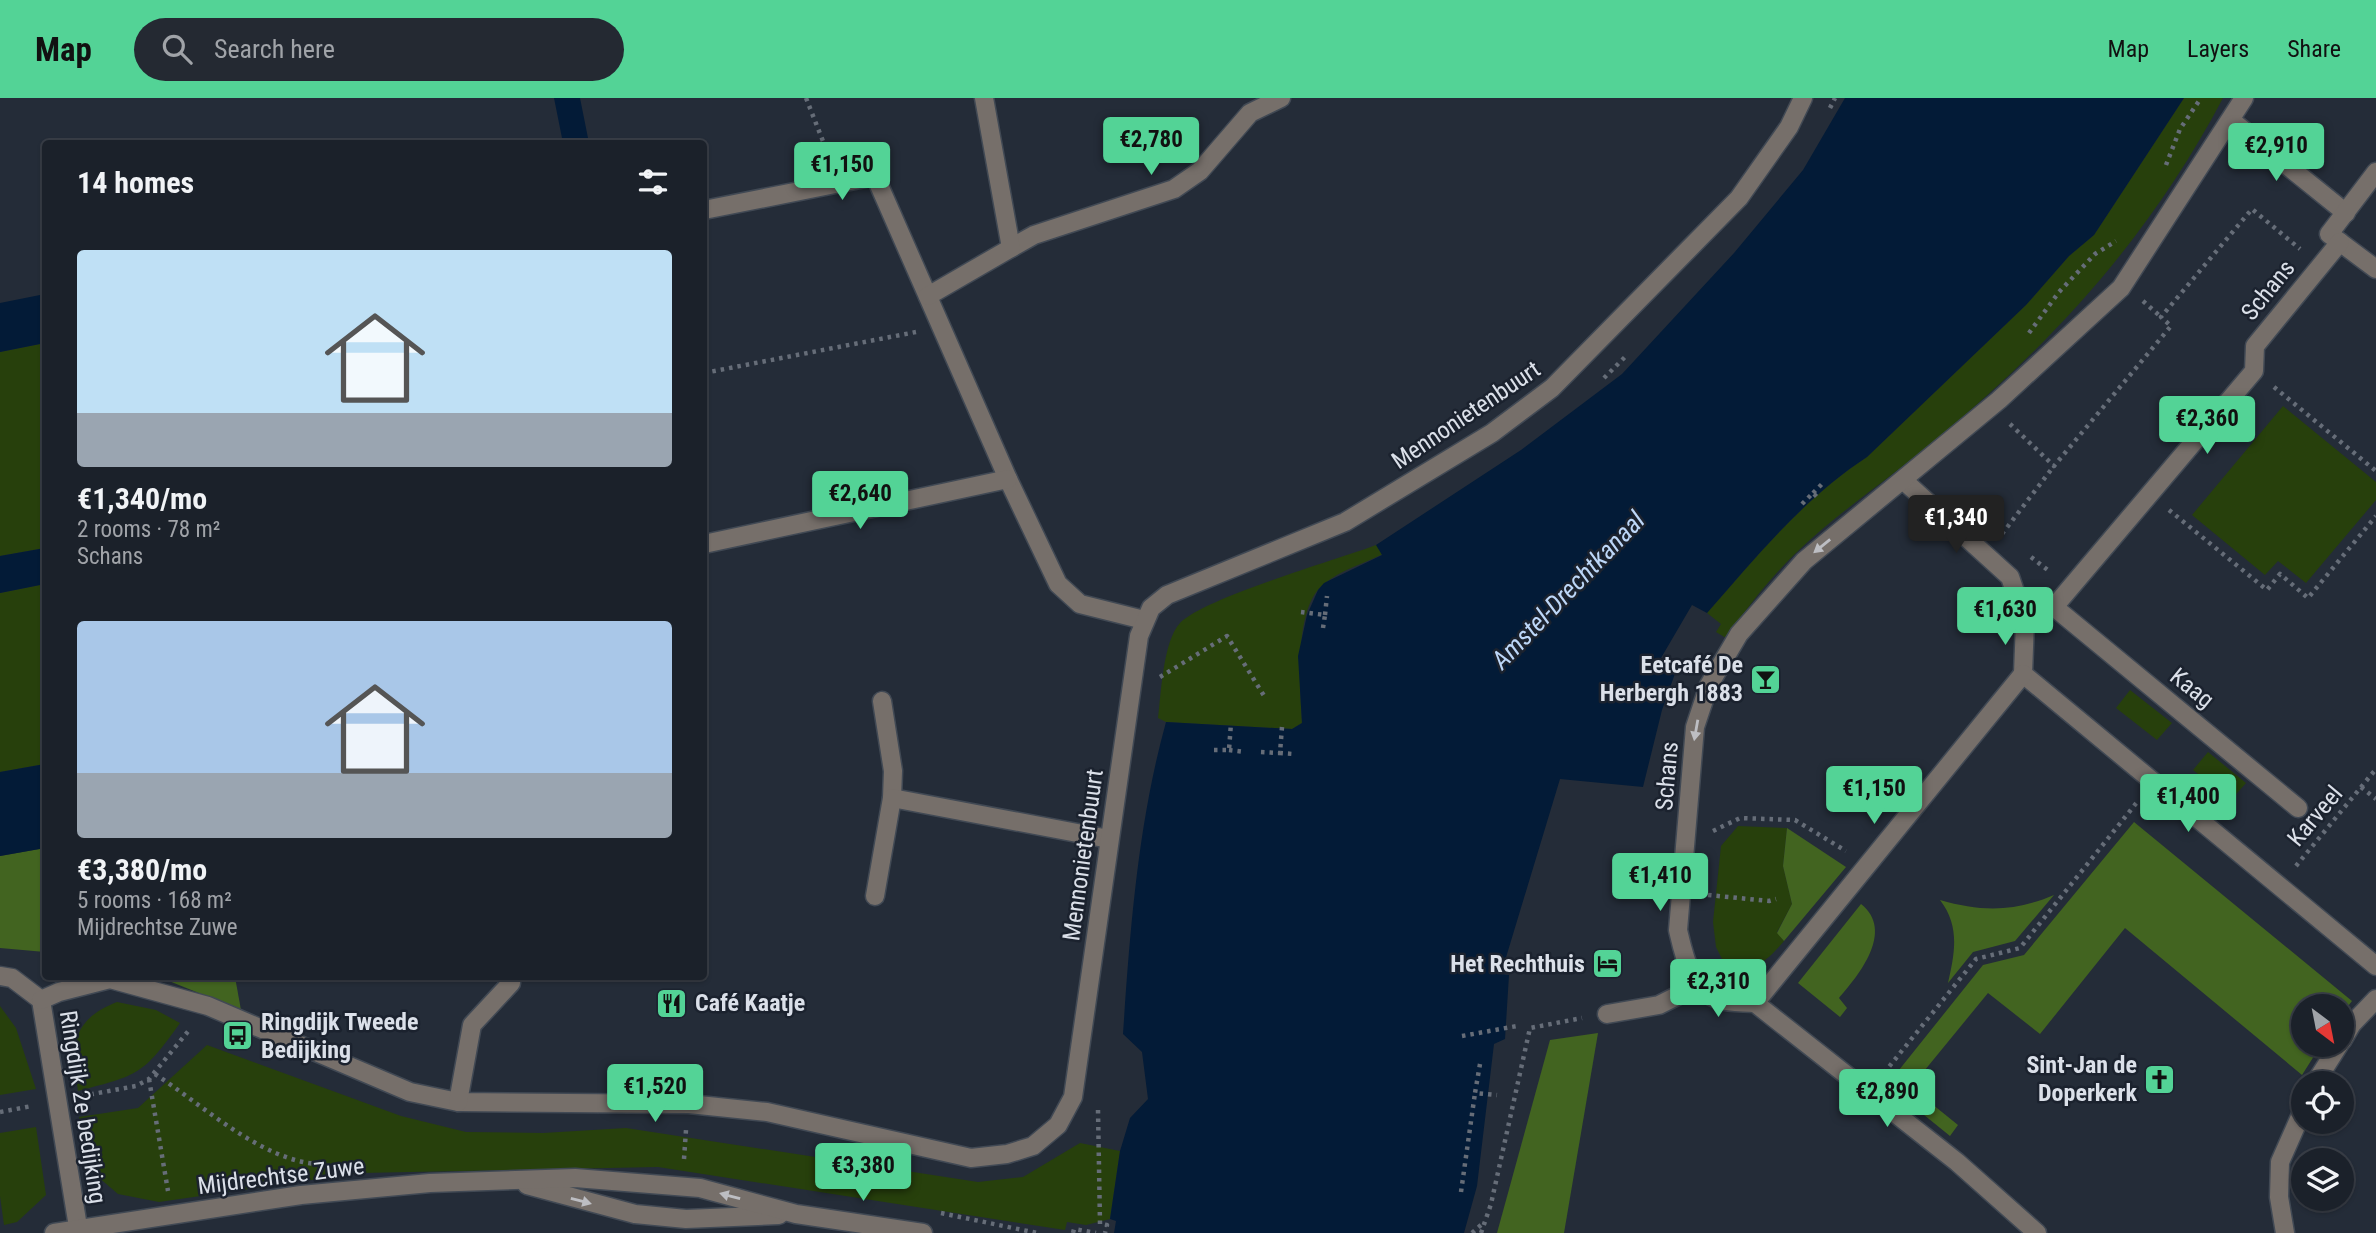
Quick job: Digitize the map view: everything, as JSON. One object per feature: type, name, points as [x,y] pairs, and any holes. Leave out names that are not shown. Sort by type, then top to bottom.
[{"type":"street","points":[[984,98],[1010,248]]},
{"type":"street","points":[[928,296],[1034,235],[1174,190],[1200,171],[1244,118],[1281,98]]},
{"type":"street","name":"Mennonietenbuurt","points":[[458,1102],[689,1104],[767,1112],[980,1158],[1033,1146],[1058,1125],[1073,1097],[1144,620],[1153,605],[1167,595],[1356,515],[1492,433],[1552,388],[1740,198],[1789,127],[1803,98]]},
{"type":"street","name":"Schans","points":[[1699,985],[1686,962],[1678,930],[1696,727],[1709,685],[1739,634],[1804,561],[1992,407],[2121,288],[2245,98]]},
{"type":"street","points":[[2232,121],[2346,213]]},
{"type":"street","name":"Schans","points":[[2025,621],[2054,607],[2255,371],[2255,346],[2320,266],[2346,213],[2376,172]]},
{"type":"street","points":[[707,209],[875,176],[1008,480],[1058,584],[1068,596],[1080,604],[1144,620]]},
{"type":"street","points":[[2334,238],[2376,269]]},
{"type":"street","points":[[707,543],[1008,480]]},
{"type":"street","points":[[1755,1003],[2023,674],[2025,621],[2010,577],[1903,480]]},
{"type":"street","name":"Kaag","points":[[2054,607],[2298,808]]},
{"type":"street","points":[[2023,674],[2376,966]]},
{"type":"street","points":[[875,896],[892,799],[893,771],[882,701]]},
{"type":"street","points":[[892,799],[1110,839]]},
{"type":"street","name":"Ringdijk 2e bedijking","points":[[0,975],[12,978],[41,1000],[79,1231]]},
{"type":"street","points":[[41,1000],[58,992],[106,980]]},
{"type":"street","points":[[114,980],[208,1006],[410,1092],[458,1102],[472,1025],[511,983],[511,980]]},
{"type":"street","points":[[1607,1014],[1659,1005],[1699,985],[1720,1000],[1755,1003],[1870,1091],[2037,1233]]},
{"type":"street","points":[[2354,1022],[2376,999]]},
{"type":"street","points":[[2285,1233],[2279,1197],[2280,1162],[2292,1134]]},
{"type":"street","name":"Mijdrechtse Zuwe","points":[[54,1233],[301,1195],[430,1184],[575,1178],[682,1186],[796,1214],[923,1233]]},
{"type":"street","name":"Mijdrechtse Zuwe","points":[[516,1182],[635,1214],[686,1219],[796,1214]]},
{"type":"path","points":[[806,98],[839,183]]},
{"type":"path","points":[[1823,120],[1835,98]]},
{"type":"path","points":[[2163,173],[2180,130],[2201,98]]},
{"type":"path","points":[[2011,541],[2001,533],[2171,326],[2161,317],[2252,209],[2320,266]]},
{"type":"path","points":[[2022,343],[2068,283],[2095,254],[2118,240]]},
{"type":"path","points":[[707,372],[941,327]]},
{"type":"path","points":[[1593,387],[1631,351]]},
{"type":"path","points":[[2255,371],[2376,471]]},
{"type":"path","points":[[1992,407],[2054,467]]},
{"type":"path","points":[[1802,504],[1825,481]]},
{"type":"path","points":[[1813,493],[1820,500]]},
{"type":"path","points":[[2150,494],[2267,590],[2280,574],[2308,598],[2376,516]]},
{"type":"path","points":[[2021,549],[2070,588]]},
{"type":"path","points":[[1323,628],[1327,596]]},
{"type":"path","points":[[1301,612],[1325,615]]},
{"type":"path","points":[[1159,678],[1227,636],[1266,699]]},
{"type":"path","points":[[1157,691],[1161,664]]},
{"type":"path","points":[[1228,750],[1231,723]]},
{"type":"path","points":[[1280,753],[1282,727]]},
{"type":"path","points":[[1214,750],[1245,752]]},
{"type":"path","points":[[1261,752],[1293,754]]},
{"type":"path","name":"Karveel","points":[[2280,885],[2376,769]]},
{"type":"path","points":[[1870,1091],[1976,959],[2020,948],[2154,782]]},
{"type":"path","points":[[2361,787],[2376,799]]},
{"type":"path","points":[[1687,828],[1713,832],[1740,818],[1795,820],[1868,864]]},
{"type":"path","points":[[1681,892],[1769,901],[1776,899]]},
{"type":"path","points":[[208,1006],[155,1074],[215,1116]]},
{"type":"path","points":[[1481,1233],[1491,1204],[1530,1028],[1607,1014]]},
{"type":"path","points":[[1462,1036],[1517,1026]]},
{"type":"path","points":[[1461,1192],[1480,1064]]},
{"type":"path","points":[[149,1079],[172,1215]]},
{"type":"path","points":[[1475,1093],[1497,1095]]},
{"type":"path","points":[[1097,1101],[1100,1224],[1107,1225],[1105,1233]]},
{"type":"path","points":[[1472,1233],[1482,1224]]},
{"type":"path","points":[[1073,1233],[1074,1229],[1096,1233]]},
{"type":"green space","points":[[2184,98],[2223,98],[2165,194],[2099,281],[2024,361],[1983,399],[1803,546],[1761,591],[1726,638],[1716,632],[1721,624],[1707,613],[1782,529],[1822,491],[1867,457],[2026,305],[2069,256],[2094,235]]},
{"type":"green space","points":[[42,344],[42,549],[0,556],[0,352]]},
{"type":"green space","points":[[2283,406],[2376,482],[2376,500],[2306,583],[2278,561],[2265,575],[2192,515]]},
{"type":"green space","points":[[1376,545],[1383,554],[1331,578],[1315,594],[1308,610],[1301,649],[1302,723],[1292,729],[1166,722],[1158,718],[1166,655],[1174,631],[1180,623],[1215,602],[1242,591]]},
{"type":"green space","points":[[42,585],[42,765],[0,772],[0,593]]},
{"type":"green space","points":[[2130,690],[2172,723],[2157,740],[2116,708]]},
{"type":"green space","points":[[2208,752],[2246,783],[2231,800],[2193,770]]},
{"type":"green space","points":[[2134,822],[2343,994],[2291,994],[2291,1057],[2313,1057],[2305,1071],[2297,1071],[2125,928],[2040,1034],[1988,993],[1911,1087],[1958,1125],[1950,1136],[1887,1085],[1983,965],[2024,955]]},
{"type":"green space","points":[[1738,826],[1787,828],[1783,866],[1792,904],[1777,932],[1784,941],[1778,948],[1767,959],[1753,967],[1729,973],[1716,947],[1713,922],[1721,846]]},
{"type":"green space","points":[[1787,828],[1846,867],[1784,941],[1777,933],[1792,904],[1783,866]]},
{"type":"green space","points":[[42,849],[42,952],[0,948],[0,856]]},
{"type":"green space","points":[[2054,895],[2015,941],[1973,952],[1948,983],[1954,940],[1951,920],[1940,900],[1970,907],[1998,908],[2025,905]]},
{"type":"green space","points":[[1861,904],[1871,915],[1875,927],[1874,940],[1864,965],[1839,998],[1847,1008],[1840,1017],[1798,983]]},
{"type":"green space","points":[[166,980],[236,980],[241,1010]]},
{"type":"green space","points":[[117,1002],[156,1010],[180,1023],[157,1053],[138,1071],[78,1091],[75,1048],[78,1036],[91,1017]]},
{"type":"green space","points":[[0,1006],[16,1028],[36,1089],[0,1095]]},
{"type":"green space","points":[[1598,1033],[1564,1233],[1497,1233],[1550,1040]]},
{"type":"green space","points":[[207,1045],[401,1116],[466,1132],[543,1133],[626,1128],[978,1182],[1023,1177],[1080,1143],[1120,1151],[1110,1219],[1086,1225],[1067,1222],[1065,1230],[658,1167],[360,1173],[159,1202],[118,1194],[97,1176],[83,1150],[79,1117],[138,1108]]},
{"type":"green space","points":[[36,1127],[46,1195],[17,1222],[4,1225],[0,1196],[0,1133]]},
{"type":"water","points":[[554,98],[580,98],[588,140],[562,140]]},
{"type":"water","name":"Amstel-Drechtkanaal","points":[[1845,98],[2184,98],[2094,235],[2069,256],[2026,305],[1867,457],[1844,473],[1802,510],[1707,613],[1692,605],[1661,658],[1677,668],[1662,710],[1643,787],[1560,779],[1501,974],[1509,975],[1505,1039],[1494,1044],[1477,1186],[1464,1233],[1114,1233],[1116,1221],[1110,1219],[1120,1151],[1130,1118],[1148,1099],[1142,1052],[1123,1034],[1132,916],[1142,838],[1166,722],[1292,729],[1302,723],[1298,656],[1307,615],[1324,583],[1382,555],[1376,545],[1521,450],[1622,374],[1734,253],[1803,170]]},
{"type":"water","points":[[42,295],[42,344],[0,352],[0,303]]},
{"type":"water","points":[[42,549],[42,585],[0,593],[0,556]]},
{"type":"water","points":[[42,765],[42,849],[0,856],[0,772]]},
{"type":"place","name":"Eetcafé De Herbergh 1883","points":[[1766,679]]},
{"type":"place","name":"Het Rechthuis","points":[[1608,964]]},
{"type":"place","name":"Café Kaatje","points":[[672,1003]]},
{"type":"place","name":"Ringdijk Tweede Bedijking","points":[[238,1036]]},
{"type":"place","name":"Sint-Jan de Doperkerk","points":[[2160,1079]]}]
